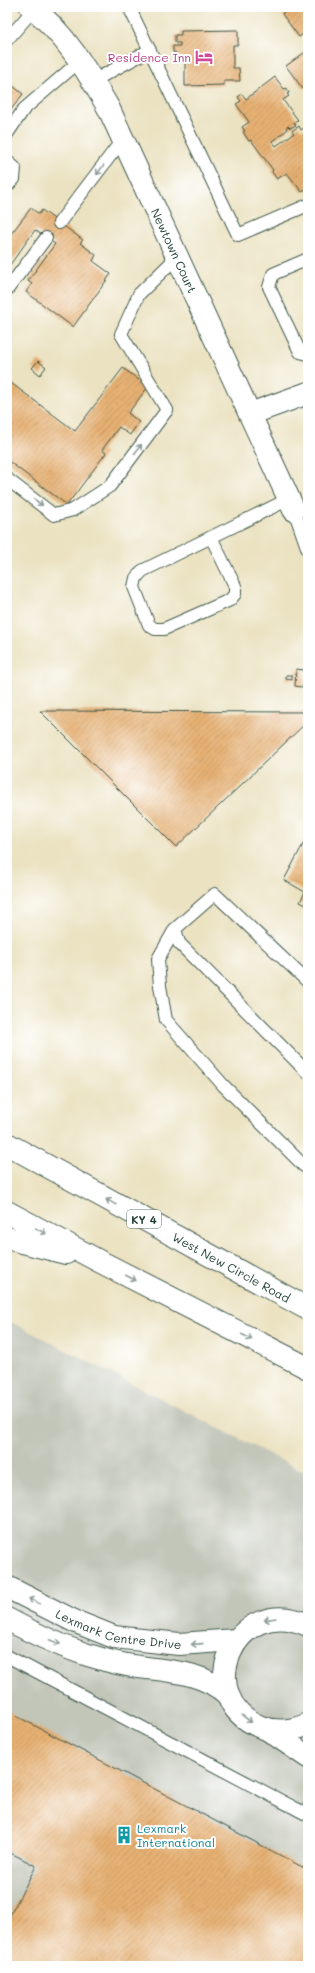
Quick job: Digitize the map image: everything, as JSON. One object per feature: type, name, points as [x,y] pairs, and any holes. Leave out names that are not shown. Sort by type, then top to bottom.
[{"type":"main road","name":"Newtown Court","points":[[32,8],[80,60],[109,109],[291,504]]},
{"type":"main road","points":[[250,414],[308,393]]},
{"type":"main road","name":"West New Circle Road","points":[[7,1144],[308,1309]]},
{"type":"main road","points":[[7,1212],[96,1260],[308,1368]]},
{"type":"main road","points":[[7,1238],[96,1260]]},
{"type":"main road","name":"Lexmark Centre Drive","points":[[7,1587],[74,1621],[114,1637],[148,1642],[179,1644],[236,1640]]},
{"type":"main road","points":[[304,1619],[279,1618],[263,1621],[248,1628],[236,1640],[227,1657],[224,1676],[228,1694],[234,1707],[243,1717],[267,1730],[308,1757]]},
{"type":"main road","points":[[7,1619],[33,1633],[88,1655],[137,1667],[189,1674],[219,1686],[228,1694]]},
{"type":"main road","points":[[267,1730],[283,1731],[299,1728],[308,1724]]},
{"type":"lane","points":[[129,7],[238,235],[308,205]]},
{"type":"lane","points":[[7,40],[32,8]]},
{"type":"lane","points":[[93,80],[150,50]]},
{"type":"lane","points":[[7,134],[24,109],[80,60]]},
{"type":"lane","points":[[59,223],[123,139]]},
{"type":"lane","points":[[7,161],[15,168],[14,179],[7,186]]},
{"type":"lane","points":[[7,290],[46,238]]},
{"type":"lane","points":[[7,479],[54,515],[73,510],[110,486],[167,410],[121,334],[139,294],[178,257]]},
{"type":"lane","points":[[308,259],[273,274],[269,287],[300,352],[308,354]]},
{"type":"lane","points":[[211,537],[235,586],[235,594],[230,600],[164,629],[155,629],[149,625],[134,587],[136,578],[142,571],[211,537],[291,504],[308,550]]},
{"type":"lane","points":[[308,982],[215,894],[175,929],[158,959],[160,986],[166,1020],[223,1085],[304,1166],[308,1162]]},
{"type":"lane","points":[[175,929],[179,943],[308,1073]]},
{"type":"lane","points":[[7,1656],[308,1815]]},
{"type":"shaded area","name":"Lexmark International","points":[[7,1320],[308,1474],[308,1966],[7,1966]]},
{"type":"building","points":[[289,7],[308,7],[308,30],[299,37],[282,14]]},
{"type":"building","name":"Residence Inn","points":[[238,30],[238,45],[233,45],[233,68],[239,68],[240,81],[224,81],[224,85],[185,86],[185,61],[176,61],[176,53],[173,52],[173,46],[180,46],[180,43],[175,43],[175,35],[181,35],[181,31]]},
{"type":"building","points":[[308,50],[308,85],[303,89],[286,66]]},
{"type":"building","points":[[275,77],[289,93],[287,94],[289,96],[283,100],[298,120],[294,123],[296,125],[290,128],[288,126],[286,128],[287,130],[272,141],[276,146],[294,133],[292,131],[299,126],[301,130],[304,128],[308,133],[308,191],[306,192],[305,190],[302,192],[287,173],[277,179],[272,172],[273,170],[251,140],[249,141],[243,132],[245,131],[242,127],[249,122],[236,104],[241,101],[238,97],[242,94],[246,99]]},
{"type":"building","points":[[7,81],[23,94],[7,115]]},
{"type":"building","points":[[31,208],[39,214],[42,210],[83,240],[80,243],[96,255],[93,261],[111,274],[73,327],[26,292],[32,284],[28,281],[55,244],[35,230],[7,269],[7,239]]},
{"type":"building","points":[[38,361],[46,367],[40,375],[32,368]]},
{"type":"building","points":[[123,368],[148,387],[128,413],[139,422],[130,435],[119,427],[102,450],[106,453],[67,505],[7,460],[7,380],[75,431]]},
{"type":"building","points":[[296,669],[304,670],[304,685],[301,687],[295,686]]},
{"type":"building","points":[[286,675],[292,675],[292,680],[286,679]]},
{"type":"building","points":[[40,711],[308,712],[308,721],[176,847]]},
{"type":"building","points":[[308,835],[308,906],[300,902],[305,892],[284,880]]},
{"type":"building","name":"Lexmark International","points":[[7,1711],[308,1870],[308,1966],[7,1966],[7,1921],[36,1866],[7,1851]]},
{"type":"place","name":"Residence Inn","points":[[204,57]]},
{"type":"place","name":"Lexmark International","points":[[124,1835]]}]
